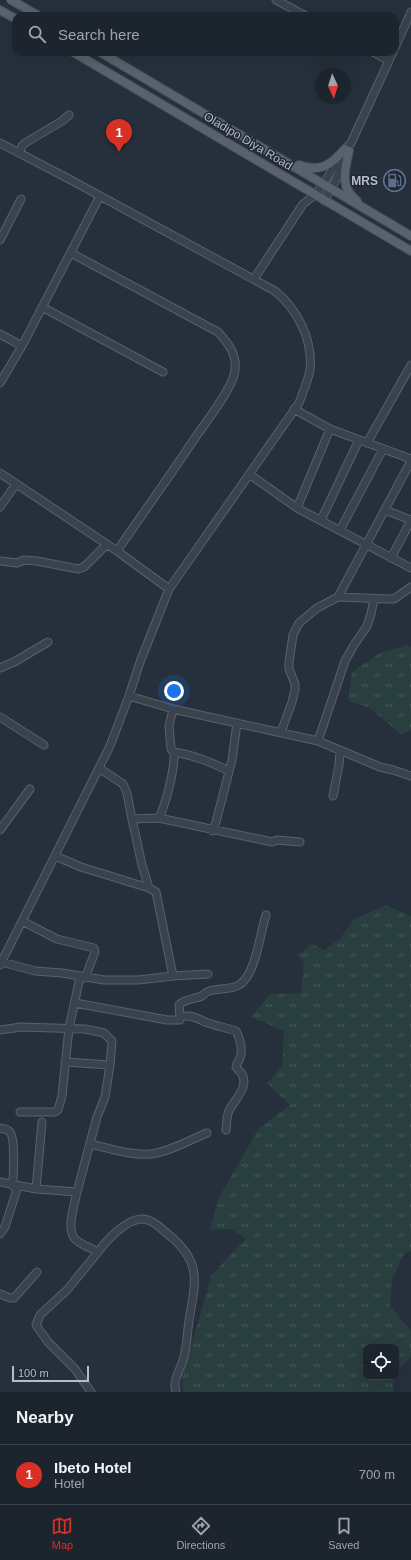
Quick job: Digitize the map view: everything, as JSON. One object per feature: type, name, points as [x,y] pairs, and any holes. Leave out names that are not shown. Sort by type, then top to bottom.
[{"type":"main road","points":[[11,0],[32,12]]},
{"type":"main road","points":[[0,10],[12,17]]},
{"type":"main road","name":"Oladipo Diya Road","points":[[80,56],[411,251]]},
{"type":"main road","name":"Oladipo Diya Road","points":[[107,56],[324,183],[411,236]]},
{"type":"main road","points":[[279,157],[309,168],[317,168],[329,164],[348,148]]},
{"type":"main road","points":[[348,148],[344,173],[348,189],[354,198],[373,214]]},
{"type":"street","points":[[276,0],[298,12]]},
{"type":"street","points":[[399,41],[408,25],[411,12]]},
{"type":"street","points":[[381,56],[389,60]]},
{"type":"street","points":[[324,201],[332,188],[348,148],[391,56]]},
{"type":"street","points":[[20,153],[22,146],[25,143],[62,121],[69,115]]},
{"type":"street","points":[[0,143],[275,291],[284,299],[298,317],[307,340],[310,362],[308,377],[299,402],[169,589],[140,662],[120,723],[1,963],[23,969],[62,973],[104,980],[138,980],[208,974]]},
{"type":"street","points":[[254,279],[303,204],[315,194],[324,183],[348,148]]},
{"type":"street","points":[[0,383],[22,346],[100,196]]},
{"type":"street","points":[[0,240],[21,199]]},
{"type":"street","points":[[71,253],[218,332],[232,350],[236,363],[234,377],[216,408],[117,551]]},
{"type":"street","points":[[42,308],[163,372]]},
{"type":"street","points":[[0,334],[22,346]]},
{"type":"street","points":[[367,443],[411,365]]},
{"type":"street","points":[[294,409],[330,429],[411,460],[338,597]]},
{"type":"street","points":[[297,508],[330,429]]},
{"type":"street","points":[[320,520],[360,440]]},
{"type":"street","points":[[340,530],[382,450]]},
{"type":"street","points":[[0,473],[107,544],[169,589]]},
{"type":"street","points":[[249,474],[297,508],[411,568]]},
{"type":"street","points":[[0,507],[16,484]]},
{"type":"street","points":[[385,510],[411,520],[391,558]]},
{"type":"street","points":[[0,561],[17,563],[26,560],[78,569],[84,567],[107,544]]},
{"type":"street","points":[[281,732],[295,689],[295,684],[289,669],[289,662],[295,630],[299,623],[317,608],[338,597],[394,599],[411,587]]},
{"type":"street","points":[[318,741],[343,666],[349,653],[367,626],[374,599]]},
{"type":"street","points":[[0,668],[14,662],[48,642]]},
{"type":"street","points":[[129,696],[173,709],[318,741],[380,767],[411,776]]},
{"type":"street","points":[[158,818],[164,805],[172,773],[174,752],[171,749],[169,733],[173,709]]},
{"type":"street","points":[[0,718],[44,745]]},
{"type":"street","points":[[212,830],[216,822],[229,771],[237,722]]},
{"type":"street","points":[[333,796],[340,751]]},
{"type":"street","points":[[174,752],[188,754],[213,763],[229,771]]},
{"type":"street","points":[[99,768],[122,782],[127,793],[142,865],[149,888]]},
{"type":"street","points":[[0,830],[30,789]]},
{"type":"street","points":[[132,819],[158,818],[272,842],[277,840],[300,842]]},
{"type":"street","points":[[55,856],[81,867],[149,888],[156,893],[173,976]]},
{"type":"street","points":[[75,1002],[178,1021],[180,1020],[179,1005],[182,1002],[201,996],[209,991],[234,987],[241,983],[250,972],[257,953],[266,915]]},
{"type":"street","points":[[20,1112],[55,1112],[58,1110],[62,1096],[69,1028],[75,1002],[83,977],[95,952],[94,948],[57,939],[22,921]]},
{"type":"street","points":[[180,1017],[196,1017],[203,1021],[235,1030],[237,1032],[240,1057],[236,1068],[242,1073],[243,1082],[238,1097],[227,1115],[226,1130]]},
{"type":"street","points":[[0,1030],[21,1027],[69,1028],[104,1033],[109,1036],[112,1041],[105,1097],[97,1117],[77,1192],[71,1232],[76,1240],[98,1252]]},
{"type":"street","points":[[65,1062],[110,1065]]},
{"type":"street","points":[[36,1189],[42,1122]]},
{"type":"street","points":[[0,1128],[7,1130],[11,1134],[13,1142],[16,1186],[5,1227],[0,1234]]},
{"type":"street","points":[[90,1144],[133,1153],[152,1154],[162,1152],[207,1133]]},
{"type":"street","points":[[0,1182],[36,1189],[77,1192]]},
{"type":"street","points":[[91,1392],[75,1369],[48,1342],[36,1325],[40,1315],[67,1290],[98,1252],[116,1233],[138,1219],[144,1219],[152,1222],[171,1237],[181,1247],[194,1267],[195,1282],[183,1359],[175,1380],[174,1386],[176,1392]]},
{"type":"street","points":[[0,1294],[14,1298],[37,1272]]},
{"type":"green space","points":[[407,645],[411,647],[411,730],[401,734],[368,707],[348,701],[352,672],[380,653]]},
{"type":"green space","points":[[385,905],[411,916],[411,1251],[404,1254],[392,1280],[390,1306],[411,1331],[411,1356],[399,1370],[399,1344],[363,1344],[363,1380],[394,1380],[393,1392],[184,1392],[182,1377],[212,1274],[246,1239],[231,1229],[210,1230],[218,1199],[259,1128],[290,1105],[267,1083],[282,1067],[284,1031],[251,1017],[270,994],[301,993],[304,963],[298,955],[312,944],[324,950],[340,939],[353,920]]},
{"type":"place","name":"Ibeto Hotel","points":[[119,152]]},
{"type":"place","name":"MRS","points":[[394,181]]}]
